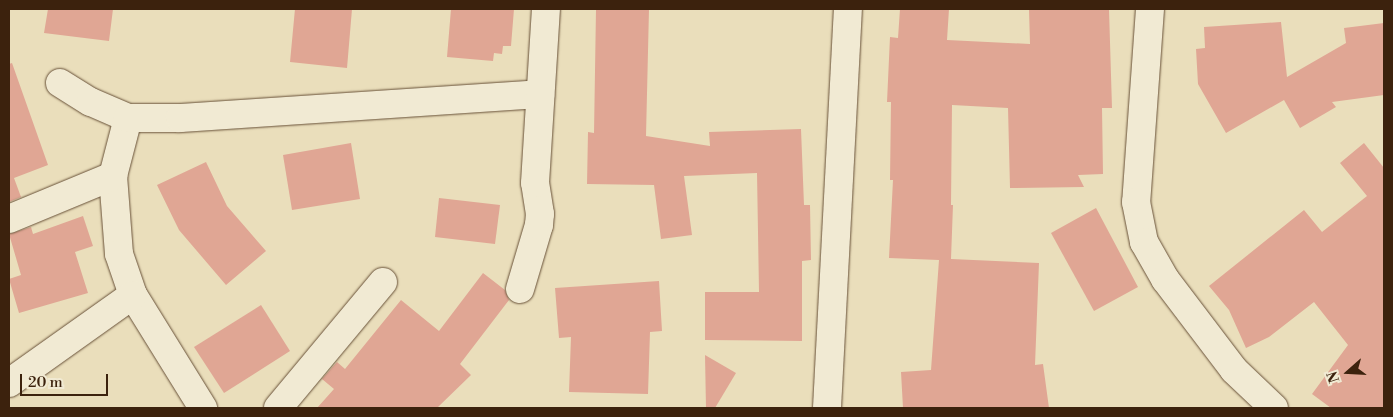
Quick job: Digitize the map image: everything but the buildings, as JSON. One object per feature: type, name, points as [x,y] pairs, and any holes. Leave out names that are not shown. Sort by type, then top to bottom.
[{"type":"street","points":[[520,289],[539,225],[540,214],[535,183],[546,9]]},
{"type":"street","points":[[827,408],[848,9]]},
{"type":"street","points":[[1150,9],[1136,202],[1144,242],[1165,279],[1234,370],[1274,408]]},
{"type":"street","points":[[60,83],[91,102],[128,118],[180,118],[540,94]]},
{"type":"street","points":[[128,118],[113,176],[120,254],[133,295],[204,408]]},
{"type":"street","points":[[9,219],[113,176]]},
{"type":"street","points":[[278,408],[383,282]]},
{"type":"street","points":[[9,383],[133,295]]}]
